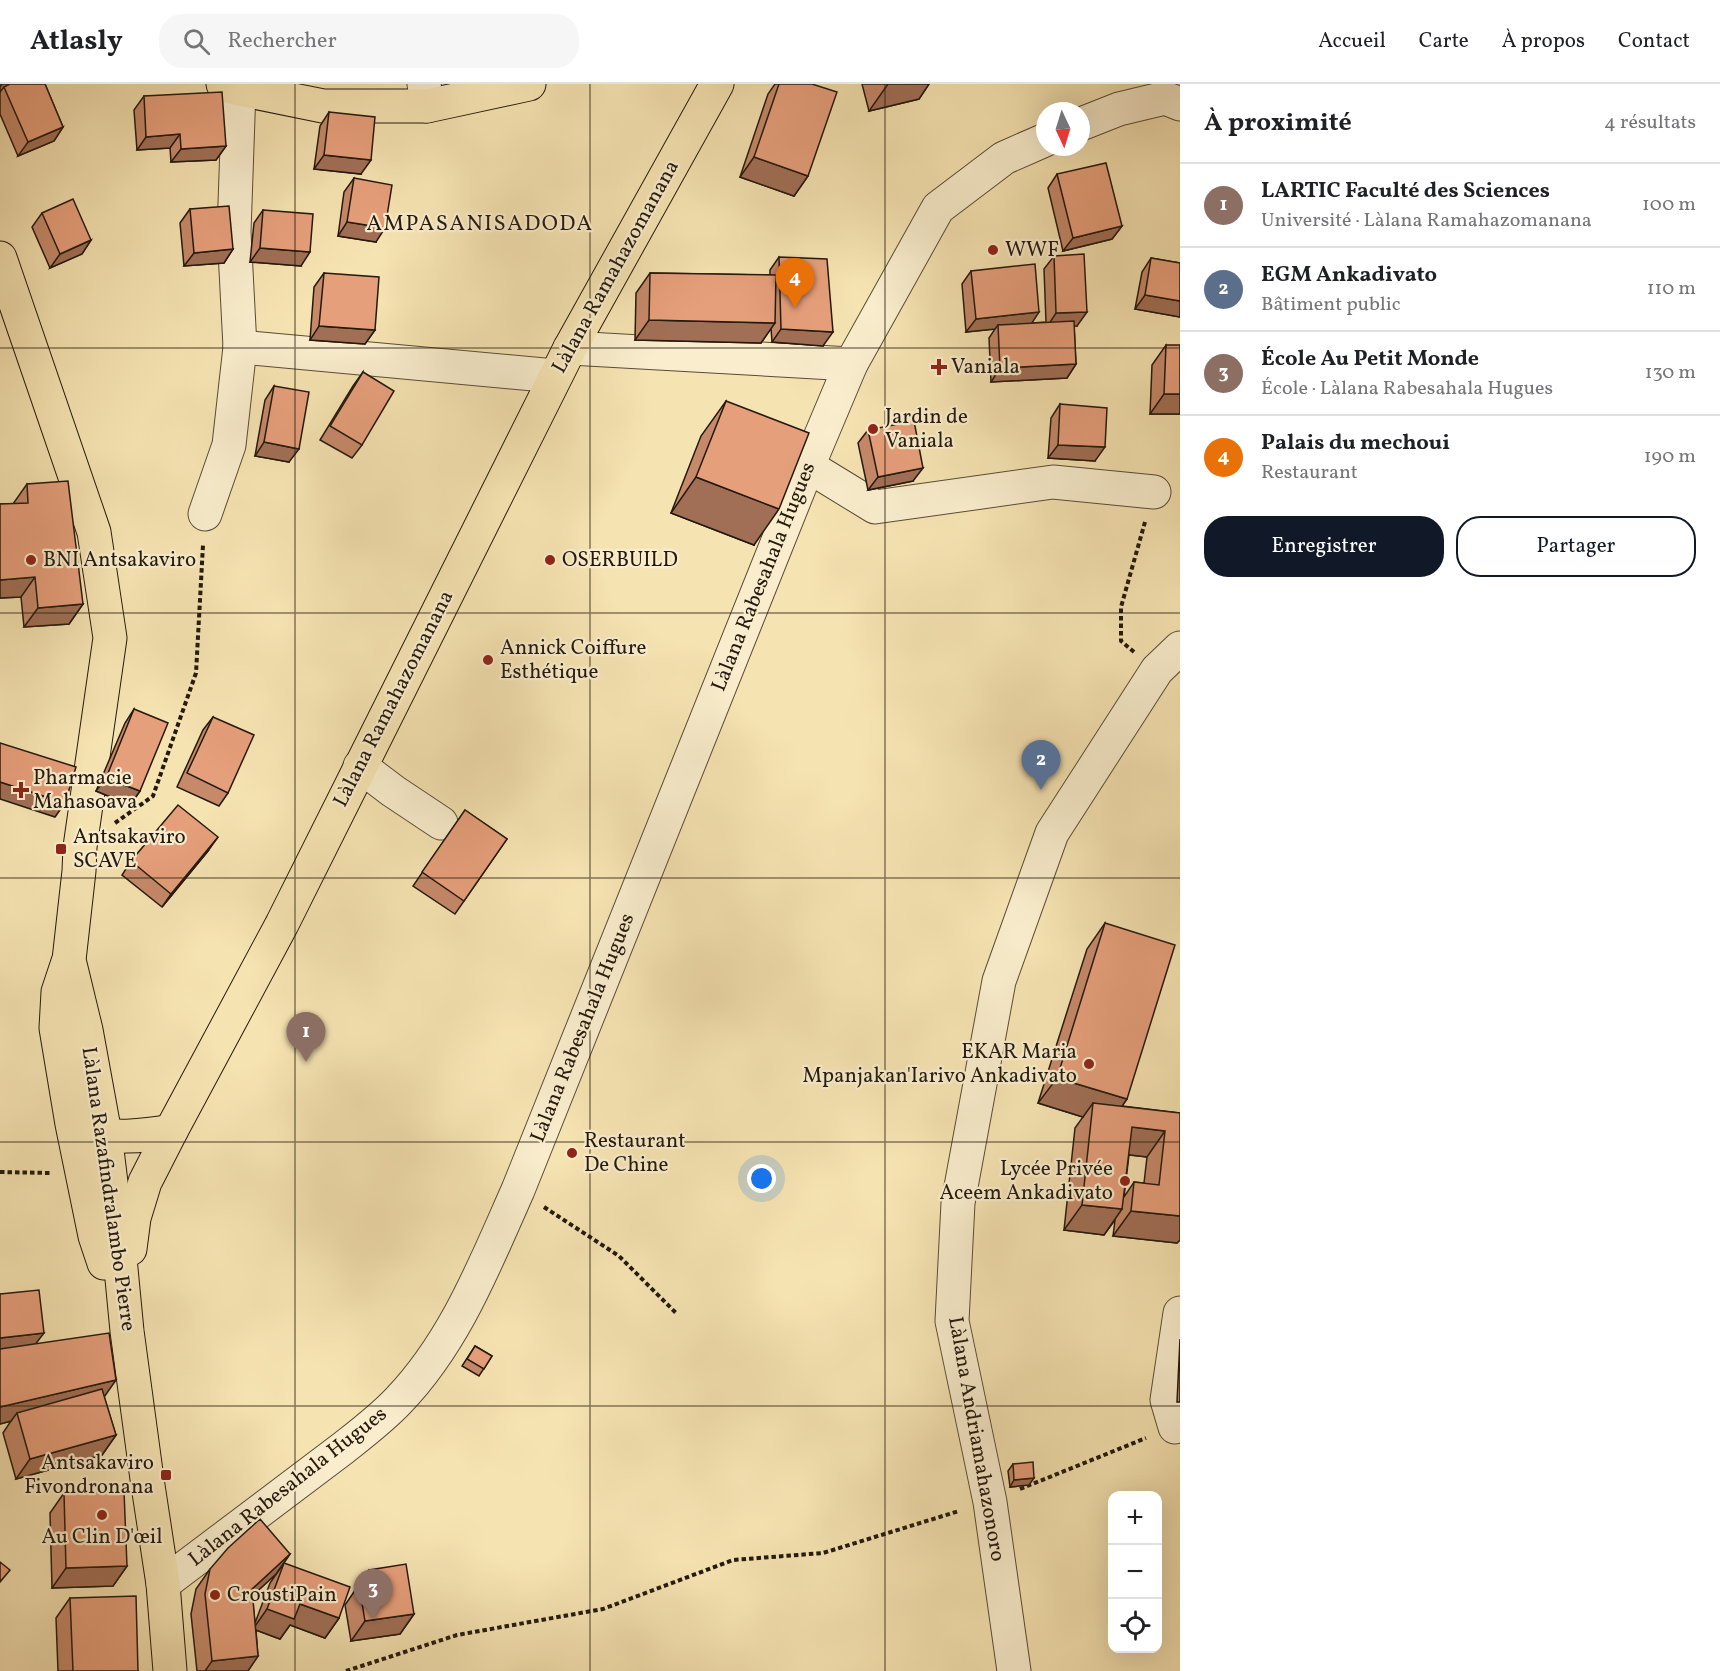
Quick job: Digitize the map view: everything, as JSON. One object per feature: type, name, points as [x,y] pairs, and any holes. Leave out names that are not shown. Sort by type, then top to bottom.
[{"type":"main road","points":[[231,87],[323,106],[529,84]]},
{"type":"main road","name":"Làlana Ramahazomanana","points":[[127,1331],[129,1254],[134,1218],[145,1182],[282,924],[562,362],[717,84]]},
{"type":"main road","name":"Làlana Razafindralambo Pierre","points":[[0,258],[94,532],[110,638],[80,847],[69,960],[86,1030],[105,1134],[127,1331],[163,1584],[170,1671]]},
{"type":"main road","points":[[69,960],[58,992],[56,1028],[72,1124],[95,1236],[127,1331]]},
{"type":"main road","points":[[72,1124],[87,1131],[105,1134],[144,1135],[171,1131]]},
{"type":"street","points":[[205,514],[229,445],[240,348],[234,232],[231,87]]},
{"type":"street","points":[[1090,120],[1119,109],[1165,98],[1180,104]]},
{"type":"street","points":[[240,348],[562,362],[851,364],[938,208],[1004,158],[1036,144]]},
{"type":"street","name":"Làlana Rabesahala Hugues","points":[[163,1584],[342,1449],[398,1401],[429,1364],[454,1326],[484,1268],[518,1190],[851,364]]},
{"type":"street","points":[[808,466],[875,507],[1053,482],[1154,492]]},
{"type":"street","name":"Làlana Andriamahazonoro","points":[[1014,1671],[990,1502],[952,1321],[958,1203],[999,981],[1052,833],[1157,670],[1180,648]]},
{"type":"street","points":[[360,766],[441,823]]},
{"type":"street","points":[[1178,1425],[1167,1400],[1180,1313]]},
{"type":"path","points":[[1154,492],[1120,607],[1121,641],[1157,670]]},
{"type":"path","points":[[80,847],[153,796],[196,673],[205,514]]},
{"type":"path","points":[[0,1172],[83,1173]]},
{"type":"path","points":[[518,1190],[619,1256],[677,1314]]},
{"type":"path","points":[[346,1671],[458,1635],[603,1609],[733,1560],[824,1553],[990,1502],[1178,1425]]},
{"type":"building","points":[[10,84],[45,84],[63,127],[28,142],[4,87]]},
{"type":"building","points":[[779,84],[812,84],[837,92],[808,176],[754,157]]},
{"type":"building","points":[[222,92],[226,146],[181,149],[180,134],[146,137],[144,96]]},
{"type":"building","points":[[329,112],[375,117],[371,160],[324,155]]},
{"type":"building","points":[[1106,163],[1122,226],[1073,238],[1057,174]]},
{"type":"building","points":[[354,178],[392,185],[385,228],[347,222]]},
{"type":"building","points":[[73,199],[91,240],[60,254],[42,213]]},
{"type":"building","points":[[229,206],[233,249],[194,253],[190,209]]},
{"type":"building","points":[[263,210],[313,214],[310,252],[260,248]]},
{"type":"building","points":[[1084,254],[1087,312],[1056,313],[1054,256]]},
{"type":"building","points":[[779,257],[827,259],[833,332],[781,329]]},
{"type":"building","points":[[1151,258],[1180,263],[1180,301],[1145,295]]},
{"type":"building","points":[[1035,264],[1039,312],[976,319],[971,271]]},
{"type":"building","points":[[324,273],[379,277],[375,330],[319,326]]},
{"type":"building","points":[[650,273],[776,275],[775,323],[649,320]]},
{"type":"building","points":[[1074,321],[1076,364],[1000,368],[998,325]]},
{"type":"building","points":[[1166,345],[1180,345],[1180,394],[1164,394]]},
{"type":"building","points":[[363,372],[394,391],[362,445],[330,426]]},
{"type":"building","points":[[274,386],[309,392],[299,449],[264,442]]},
{"type":"building","points":[[726,401],[809,433],[779,509],[696,477]]},
{"type":"building","points":[[1060,404],[1107,408],[1105,447],[1058,445]]},
{"type":"building","points":[[914,421],[923,468],[878,477],[868,430]]},
{"type":"building","name":"BNI Antsakaviro","points":[[68,481],[83,604],[38,608],[35,577],[0,580],[0,504],[28,503],[27,484]]},
{"type":"building","points":[[134,709],[168,723],[140,791],[106,778]]},
{"type":"building","points":[[213,717],[254,735],[228,793],[187,773]]},
{"type":"building","points":[[0,743],[76,767],[65,803],[0,782]]},
{"type":"building","points":[[178,805],[218,837],[171,894],[131,861]]},
{"type":"building","points":[[465,810],[507,839],[464,901],[422,872]]},
{"type":"building","name":"EKAR Maria Mpanjakan'Iarivo Ankadivato","points":[[1105,923],[1175,945],[1127,1099],[1057,1078]]},
{"type":"building","points":[[1093,1103],[1180,1113],[1180,1216],[1131,1211],[1134,1182],[1159,1185],[1165,1131],[1132,1127],[1122,1209],[1082,1205]]},
{"type":"building","points":[[39,1290],[44,1333],[0,1338],[0,1294]]},
{"type":"building","points":[[109,1333],[116,1380],[0,1407],[0,1349]]},
{"type":"building","points":[[475,1346],[492,1356],[484,1369],[467,1359]]},
{"type":"building","points":[[102,1389],[116,1435],[30,1459],[17,1413]]},
{"type":"building","points":[[1033,1462],[1034,1478],[1014,1480],[1013,1464]]},
{"type":"building","points":[[124,1491],[127,1566],[66,1568],[64,1493]]},
{"type":"building","points":[[260,1519],[290,1554],[252,1589],[258,1656],[212,1661],[205,1594],[210,1569],[228,1548]]},
{"type":"building","points":[[0,1562],[10,1570],[0,1582]]},
{"type":"building","points":[[284,1563],[350,1587],[339,1618],[300,1604],[294,1619],[267,1609]]},
{"type":"building","points":[[406,1564],[414,1614],[365,1621],[359,1585],[369,1570]]},
{"type":"building","points":[[136,1596],[138,1671],[73,1671],[70,1598]]},
{"type":"place","name":"WWF","points":[[993,250]]},
{"type":"place","name":"Palais du mechoui","points":[[795,308]]},
{"type":"place","name":"Vaniala","points":[[939,367]]},
{"type":"place","name":"Jardin de Vaniala","points":[[873,429]]},
{"type":"place","name":"BNI Antsakaviro","points":[[31,560]]},
{"type":"place","name":"OSERBUILD","points":[[550,560]]},
{"type":"place","name":"Annick Coiffure Esthétique","points":[[488,660]]},
{"type":"place","name":"Pharmacie Mahasoava","points":[[21,790]]},
{"type":"place","name":"EGM Ankadivato","points":[[1041,790]]},
{"type":"place","name":"Antsakaviro SCAVE","points":[[61,849]]},
{"type":"place","name":"LARTIC Faculté des Sciences","points":[[306,1062]]},
{"type":"place","name":"EKAR Maria Mpanjakan'Iarivo Ankadivato","points":[[1089,1064]]},
{"type":"place","name":"Restaurant De Chine","points":[[572,1153]]},
{"type":"place","name":"Lycée Privée Aceem Ankadivato","points":[[1125,1181]]},
{"type":"place","name":"Antsakaviro Fivondronana","points":[[166,1475]]},
{"type":"place","name":"Au Clin D'œil","points":[[102,1515]]},
{"type":"place","name":"CroustiPain","points":[[215,1595]]},
{"type":"place","name":"École Au Petit Monde","points":[[373,1619]]},
{"type":"district","name":"AMPASANISADODA","points":[[480,224]]}]
